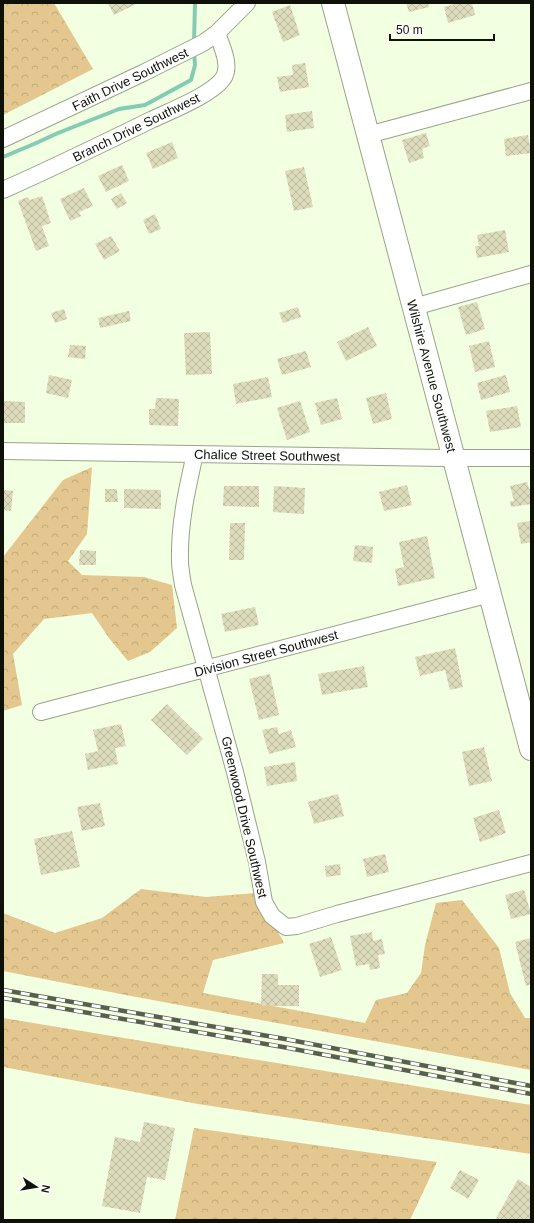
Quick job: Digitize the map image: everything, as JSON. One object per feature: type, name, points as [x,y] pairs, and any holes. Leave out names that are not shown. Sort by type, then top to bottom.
[{"type":"street","name":"Faith Drive Southwest","points":[[3,139],[203,43],[217,33],[247,3]]},
{"type":"street","name":"Wilshire Avenue Southwest","points":[[333,3],[531,749]]},
{"type":"street","name":"Branch Drive Southwest","points":[[3,190],[87,152],[215,87],[224,76],[226,66],[225,55],[217,33]]},
{"type":"street","points":[[368,135],[531,91]]},
{"type":"street","points":[[414,307],[531,274]]},
{"type":"street","name":"Chalice Street Southwest","points":[[3,451],[531,458]]},
{"type":"street","name":"Greenwood Drive Southwest","points":[[196,454],[181,527],[180,562],[183,586],[208,669],[236,772],[257,862],[264,902],[272,916],[286,927],[297,926],[531,863]]},
{"type":"street","name":"Division Street Southwest","points":[[42,712],[490,594]]},
{"type":"green space","points":[[3,3],[54,3],[93,69],[3,115]]},
{"type":"green space","points":[[92,467],[87,534],[68,561],[82,575],[144,577],[172,585],[177,628],[150,652],[128,661],[109,638],[92,613],[44,619],[13,654],[22,705],[3,711],[3,557],[63,480]]},
{"type":"green space","points":[[141,889],[206,897],[257,893],[284,943],[213,960],[203,993],[365,1023],[376,1000],[407,993],[421,973],[425,945],[436,903],[462,900],[499,948],[510,993],[525,1018],[531,1018],[531,1070],[3,971],[3,913],[55,933],[102,918]]},
{"type":"green space","points":[[3,1018],[531,1105],[531,1154],[198,1104],[3,1067]]},
{"type":"green space","points":[[194,1128],[437,1162],[410,1220],[175,1220]]},
{"type":"building","points":[[108,3],[138,3],[114,15]]},
{"type":"building","points":[[406,3],[428,3],[429,7],[409,12]]},
{"type":"building","points":[[458,3],[472,3],[475,15],[448,23],[444,7]]},
{"type":"building","points":[[290,5],[300,35],[283,42],[272,12]]},
{"type":"building","points":[[305,63],[309,87],[280,92],[277,77],[293,75],[292,65]]},
{"type":"building","points":[[312,111],[314,128],[287,132],[285,115]]},
{"type":"building","points":[[426,133],[430,146],[422,149],[424,158],[409,163],[402,140]]},
{"type":"building","points":[[528,135],[531,153],[506,156],[504,139]]},
{"type":"building","points":[[172,142],[178,158],[153,169],[146,153]]},
{"type":"building","points":[[122,165],[129,181],[106,192],[98,176]]},
{"type":"building","points":[[304,167],[313,207],[294,211],[285,171]]},
{"type":"building","points":[[84,188],[93,206],[79,212],[81,216],[70,221],[60,199]]},
{"type":"building","points":[[121,193],[127,203],[117,209],[111,199]]},
{"type":"building","points":[[42,196],[51,223],[42,226],[49,246],[36,251],[18,201],[28,197],[30,200]]},
{"type":"building","points":[[155,214],[161,229],[149,234],[143,220]]},
{"type":"building","points":[[505,230],[509,252],[477,258],[475,246],[479,246],[477,235]]},
{"type":"building","points":[[111,236],[120,251],[104,260],[95,244]]},
{"type":"building","points":[[477,302],[485,329],[466,335],[458,307]]},
{"type":"building","points":[[298,307],[301,317],[283,323],[279,313]]},
{"type":"building","points":[[64,309],[67,319],[55,323],[51,313]]},
{"type":"building","points":[[129,311],[131,321],[100,328],[98,318]]},
{"type":"building","points":[[368,327],[377,346],[346,361],[337,342]]},
{"type":"building","points":[[210,332],[212,374],[186,375],[184,333]]},
{"type":"building","points":[[489,341],[495,367],[475,372],[469,346]]},
{"type":"building","points":[[70,345],[86,346],[85,359],[68,357]]},
{"type":"building","points":[[306,351],[311,367],[282,375],[277,359]]},
{"type":"building","points":[[49,375],[72,380],[68,398],[46,393]]},
{"type":"building","points":[[506,375],[510,392],[481,400],[477,383]]},
{"type":"building","points":[[268,377],[272,397],[236,404],[233,384]]},
{"type":"building","points":[[386,393],[392,419],[373,424],[366,398]]},
{"type":"building","points":[[156,398],[179,399],[178,426],[149,425],[149,409],[155,409]]},
{"type":"building","points":[[337,398],[342,419],[321,425],[315,403]]},
{"type":"building","points":[[3,401],[25,402],[25,423],[3,423]]},
{"type":"building","points":[[300,401],[310,432],[287,440],[277,408]]},
{"type":"building","points":[[517,406],[521,427],[490,432],[486,411]]},
{"type":"building","points":[[527,482],[529,489],[531,489],[531,504],[511,507],[510,501],[514,501],[510,486]]},
{"type":"building","points":[[407,485],[412,505],[384,511],[379,492]]},
{"type":"building","points":[[224,486],[259,486],[259,507],[223,506]]},
{"type":"building","points":[[274,486],[305,488],[304,514],[273,512]]},
{"type":"building","points":[[105,489],[117,489],[118,502],[105,502]]},
{"type":"building","points":[[124,489],[161,490],[161,509],[124,508]]},
{"type":"building","points":[[3,490],[13,491],[11,511],[3,510]]},
{"type":"building","points":[[531,521],[531,542],[521,544],[517,523]]},
{"type":"building","points":[[230,523],[245,523],[244,560],[229,560]]},
{"type":"building","points":[[427,536],[435,578],[398,586],[395,569],[404,567],[399,542]]},
{"type":"building","points":[[355,545],[373,547],[372,563],[353,561]]},
{"type":"building","points":[[80,550],[96,551],[96,565],[79,565]]},
{"type":"building","points":[[255,607],[259,625],[225,632],[221,614]]},
{"type":"building","points":[[455,648],[463,687],[450,690],[445,670],[420,676],[415,657]]},
{"type":"building","points":[[364,666],[368,687],[322,695],[318,674]]},
{"type":"building","points":[[270,674],[279,715],[259,720],[249,679]]},
{"type":"building","points":[[167,704],[203,739],[187,755],[151,720]]},
{"type":"building","points":[[121,724],[126,746],[115,748],[118,764],[88,770],[85,754],[98,751],[93,730]]},
{"type":"building","points":[[277,727],[279,734],[291,730],[296,747],[269,754],[262,730]]},
{"type":"building","points":[[484,747],[492,781],[469,786],[462,752]]},
{"type":"building","points":[[295,762],[297,781],[267,786],[264,767]]},
{"type":"building","points":[[338,794],[344,816],[314,824],[308,802]]},
{"type":"building","points":[[100,803],[105,826],[82,831],[77,807]]},
{"type":"building","points":[[499,810],[506,833],[480,842],[473,818]]},
{"type":"building","points":[[72,831],[80,867],[41,875],[34,839]]},
{"type":"building","points":[[385,854],[389,872],[367,877],[363,859]]},
{"type":"building","points":[[340,864],[341,875],[326,877],[325,866]]},
{"type":"building","points":[[524,890],[531,914],[511,919],[505,895]]},
{"type":"building","points":[[372,932],[373,941],[382,939],[385,954],[378,955],[380,968],[370,970],[369,964],[356,966],[350,936]]},
{"type":"building","points":[[331,937],[342,970],[320,977],[309,944]]},
{"type":"building","points":[[531,938],[531,984],[526,986],[515,942]]},
{"type":"building","points":[[262,974],[278,974],[278,985],[299,985],[299,1006],[261,1006]]},
{"type":"building","points":[[144,1122],[175,1128],[165,1180],[147,1177],[140,1213],[102,1206],[115,1137],[140,1142]]},
{"type":"building","points":[[460,1170],[479,1180],[468,1199],[450,1188]]},
{"type":"building","points":[[518,1179],[531,1187],[531,1220],[495,1220]]},
{"type":"waterway","points":[[194,43],[195,3]]},
{"type":"waterway","points":[[3,157],[119,109],[145,105],[191,80],[195,65],[194,51]]},
{"type":"railway","points":[[3,990],[285,1039],[531,1086]]},
{"type":"railway","points":[[3,998],[283,1047],[531,1094]]}]
